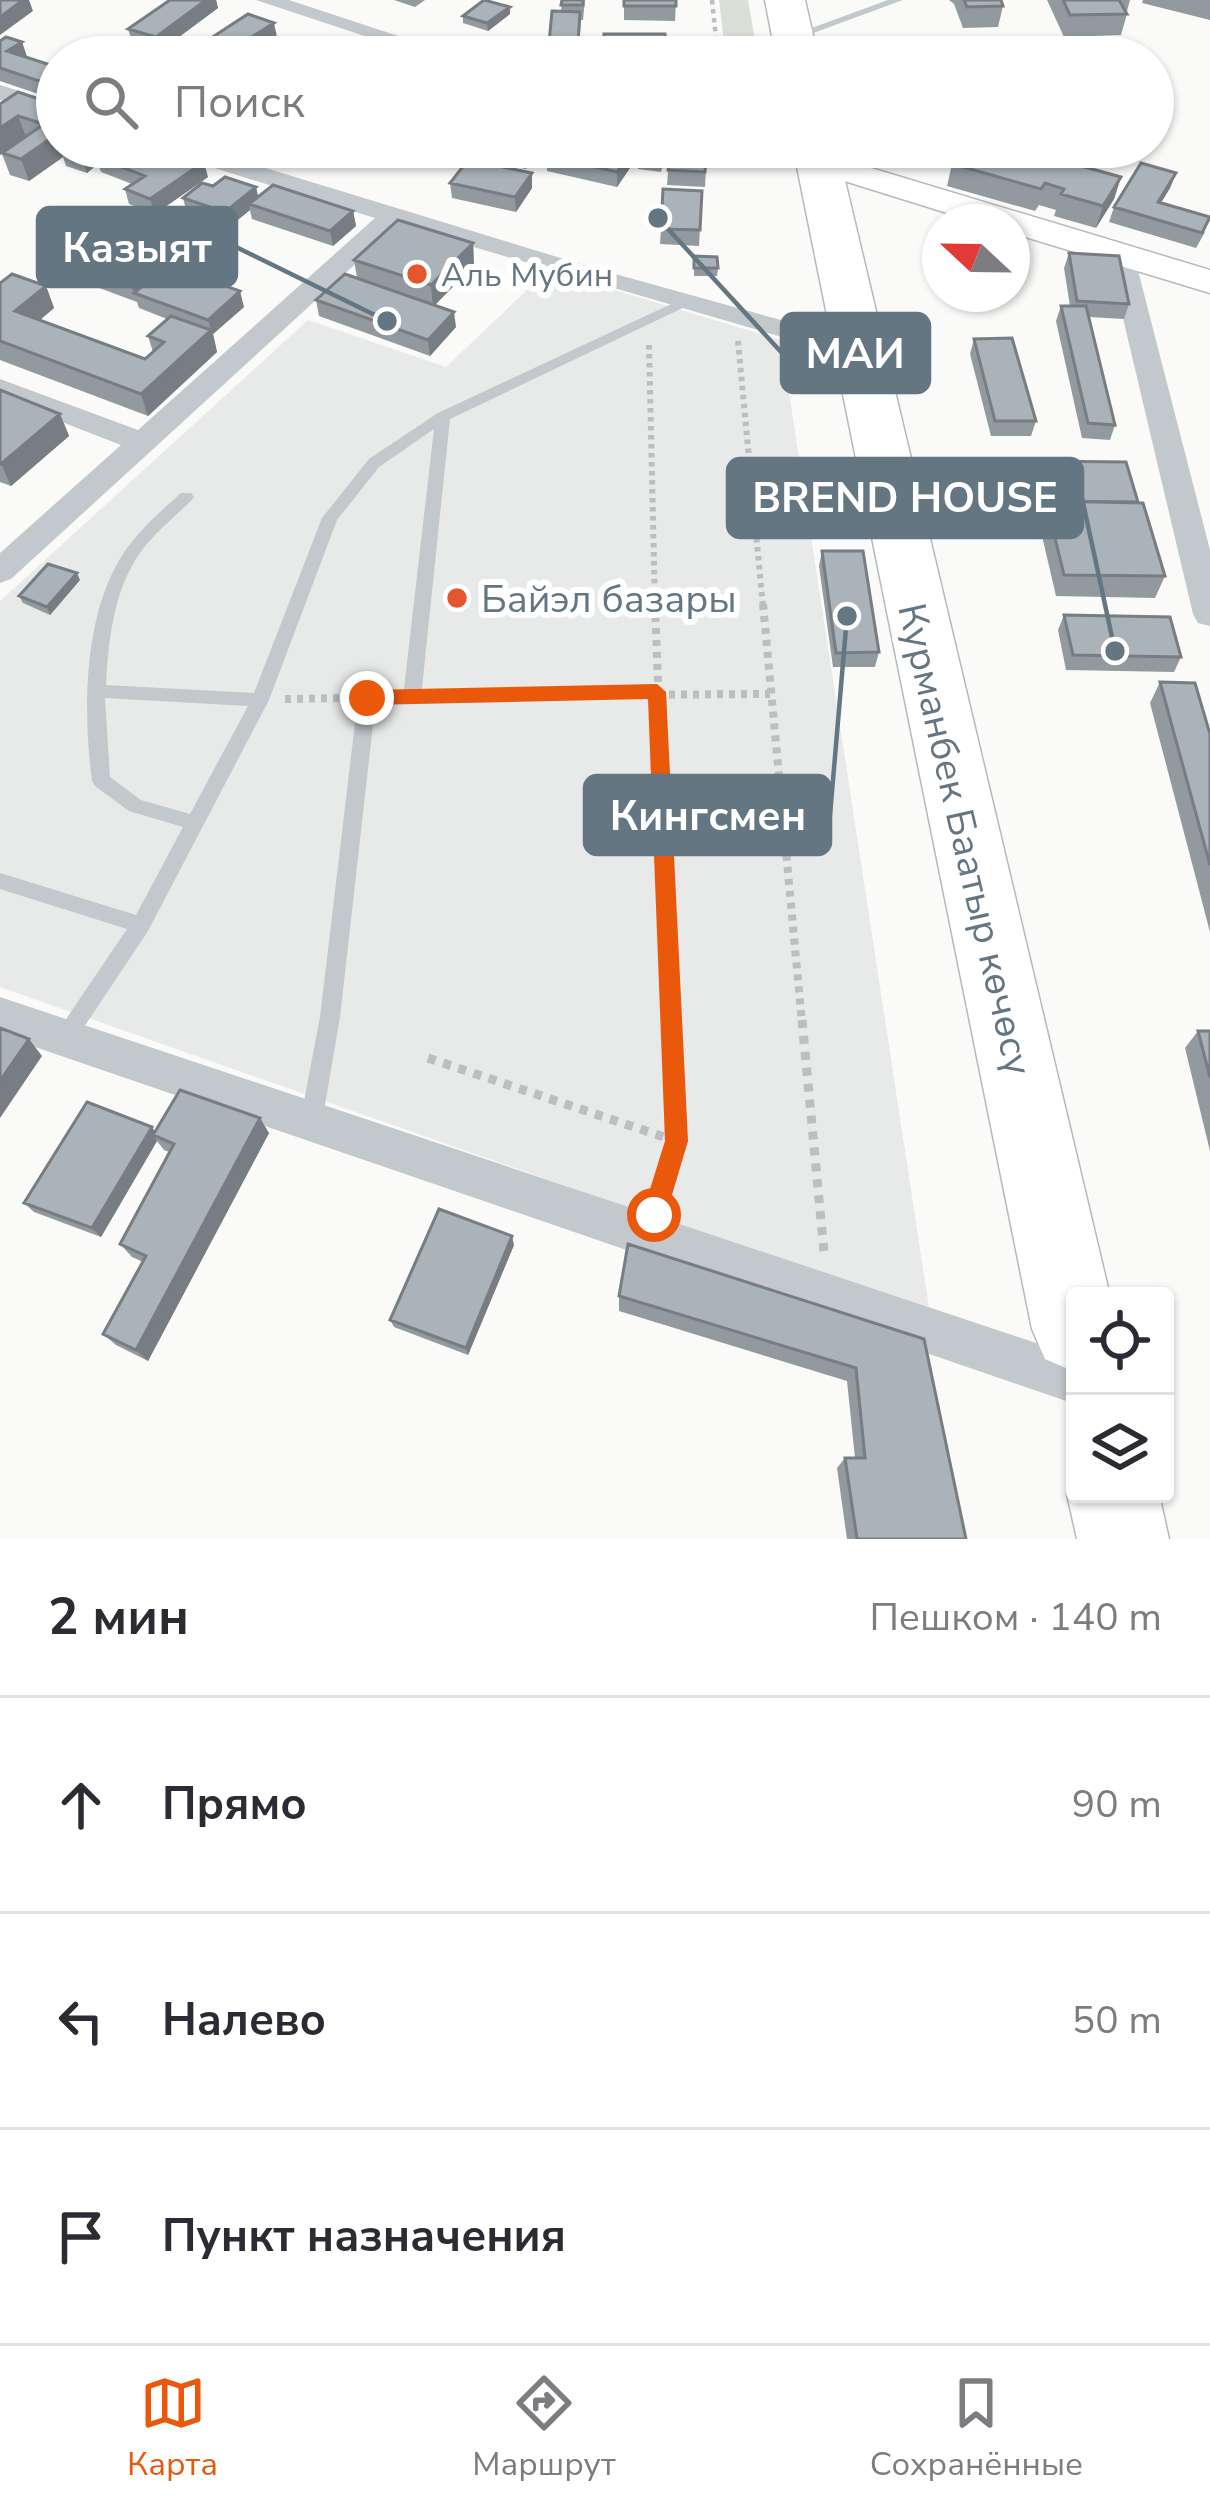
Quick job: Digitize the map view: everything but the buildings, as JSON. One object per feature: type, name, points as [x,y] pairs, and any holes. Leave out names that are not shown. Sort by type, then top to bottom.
[{"type":"highway","name":"Курманбек Баатыр көчөсү","points":[[820,168],[1066,1289]]},
{"type":"highway","points":[[1115,1503],[1123,1539]]},
{"type":"main road","points":[[856,168],[1210,282]]},
{"type":"street","points":[[270,0],[384,36]]},
{"type":"street","points":[[0,92],[36,103]]},
{"type":"street","points":[[238,168],[391,217],[857,350]]},
{"type":"street","points":[[0,571],[391,217]]},
{"type":"street","points":[[1120,255],[1203,569],[1210,614]]},
{"type":"street","points":[[0,388],[145,443]]},
{"type":"street","points":[[0,1016],[1066,1377]]},
{"type":"lane","points":[[792,31],[898,0]]},
{"type":"lane","points":[[65,1038],[141,925],[260,700],[330,518],[374,463],[443,416],[684,302]]},
{"type":"lane","points":[[412,697],[443,416]]},
{"type":"lane","points":[[186,497],[142,538],[121,570],[95,691],[101,781],[135,806],[195,823]]},
{"type":"lane","points":[[95,691],[260,700]]},
{"type":"lane","points":[[311,1121],[324,1066],[350,805],[367,698]]},
{"type":"lane","points":[[0,881],[141,925]]},
{"type":"path","points":[[712,0],[716,36]]},
{"type":"path","points":[[648,316],[657,692],[676,1141],[654,1215]]},
{"type":"path","points":[[737,325],[824,1254]]},
{"type":"path","points":[[412,697],[770,694]]},
{"type":"path","points":[[260,700],[367,698]]},
{"type":"path","points":[[428,1058],[676,1141]]},
{"type":"shaded area","points":[[719,0],[748,0],[754,36],[723,36]]},
{"type":"shaded area","name":"Байэл базары","points":[[548,270],[781,340],[930,1314],[0,987],[0,601],[308,320],[446,367]]},
{"type":"place","name":"МАИ","points":[[658,218]]},
{"type":"place","name":"Аль Мубин","points":[[417,274]]},
{"type":"place","name":"Казыят","points":[[387,321]]},
{"type":"place","name":"Байэл базары","points":[[457,598]]},
{"type":"place","name":"Кингсмен","points":[[847,616]]},
{"type":"place","name":"BREND HOUSE","points":[[1115,651]]},
{"type":"route","points":[[367,698],[657,692],[676,1141],[654,1215]]}]
